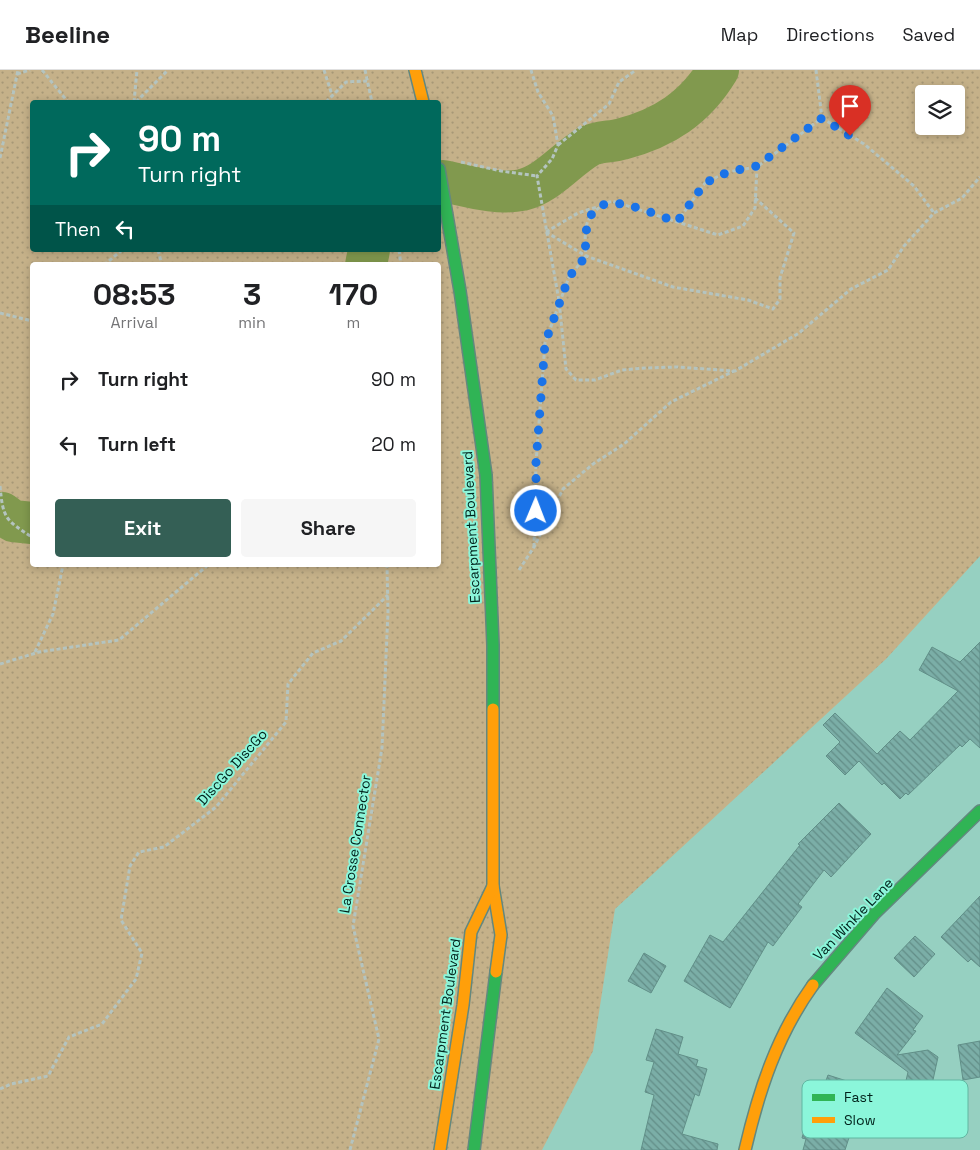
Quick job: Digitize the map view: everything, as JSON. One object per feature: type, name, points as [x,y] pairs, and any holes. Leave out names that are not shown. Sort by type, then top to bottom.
[{"type":"main road","points":[[415,70],[422,100]]},
{"type":"main road","name":"Escarpment Boulevard","points":[[441,181],[460,291],[486,476],[493,645],[493,886],[501,935],[474,1150]]},
{"type":"main road","name":"Van Winkle Lane","points":[[745,1150],[760,1086],[784,1030],[801,1000],[843,946],[980,811]]},
{"type":"main road","name":"Escarpment Boulevard","points":[[440,1150],[463,1005],[471,932],[493,886]]},
{"type":"path","points":[[0,158],[17,72],[30,70]]},
{"type":"path","points":[[42,70],[66,100]]},
{"type":"path","points":[[135,100],[137,70]]},
{"type":"path","points":[[137,100],[168,70]]},
{"type":"path","points":[[324,70],[332,95]]},
{"type":"path","points":[[365,70],[372,100]]},
{"type":"path","points":[[530,70],[538,92],[553,116],[558,145]]},
{"type":"path","points":[[537,176],[552,159],[558,145],[608,104],[619,82],[636,70]]},
{"type":"path","points":[[816,70],[822,118]]},
{"type":"path","points":[[328,100],[346,82],[367,81]]},
{"type":"path","points":[[677,222],[705,183],[728,172],[757,166],[822,118]]},
{"type":"path","points":[[822,118],[864,144],[914,186],[934,213]]},
{"type":"path","points":[[457,160],[501,171],[537,176]]},
{"type":"path","points":[[546,232],[578,214],[612,201],[718,235],[743,226],[755,208],[757,166]]},
{"type":"path","points":[[537,176],[559,301],[566,369],[576,380],[595,380],[622,370],[645,368],[676,367],[735,371]]},
{"type":"path","points":[[519,570],[534,547],[563,489],[593,464],[624,444],[671,402],[735,371],[798,333],[851,289],[888,270],[904,246],[934,213],[962,198],[980,177]]},
{"type":"path","points":[[546,232],[586,256],[673,286],[748,300],[773,309],[780,299],[780,278],[794,233],[755,198]]},
{"type":"path","points":[[534,547],[536,463],[545,343],[569,277],[586,256],[584,238],[587,220],[598,207]]},
{"type":"path","points":[[108,262],[120,252]]},
{"type":"path","points":[[0,313],[30,320]]},
{"type":"path","points":[[0,486],[2,512],[14,526],[30,535]]},
{"type":"path","points":[[35,652],[54,614],[63,567]]},
{"type":"path","points":[[0,664],[35,652],[119,640],[206,567]]},
{"type":"path","name":"La Crosse Connector","points":[[350,1150],[378,1039],[353,926],[382,748],[388,595],[387,567]]},
{"type":"path","name":"DiscGo DiscGo","points":[[0,1089],[11,1084],[48,1076],[69,1037],[102,1024],[136,979],[142,953],[121,920],[130,866],[140,852],[164,847],[216,806],[286,722],[288,684],[313,653],[341,641],[388,595]]},
{"type":"shaded area","points":[[0,70],[980,70],[980,556],[886,659],[615,909],[593,1051],[542,1150],[0,1150]]},
{"type":"building","points":[[980,642],[980,748],[970,739],[962,747],[960,745],[908,795],[906,793],[900,799],[884,783],[882,785],[859,761],[845,775],[826,756],[840,742],[823,725],[835,713],[877,754],[900,731],[910,740],[958,691],[919,670],[932,647],[960,662]]},
{"type":"building","points":[[839,803],[871,834],[831,877],[824,870],[798,904],[802,907],[773,946],[768,942],[730,1008],[684,981],[710,935],[723,942],[800,845],[798,844]]},
{"type":"building","points":[[980,896],[980,967],[971,959],[968,962],[941,937]]},
{"type":"building","points":[[915,936],[935,954],[914,977],[894,958]]},
{"type":"building","points":[[644,953],[666,966],[651,993],[628,981]]},
{"type":"building","points":[[887,988],[923,1016],[913,1030],[916,1031],[897,1055],[928,1050],[938,1057],[933,1080],[906,1080],[908,1072],[855,1033]]},
{"type":"building","points":[[656,1029],[683,1037],[678,1054],[698,1060],[696,1066],[707,1069],[699,1096],[695,1094],[682,1134],[718,1144],[717,1150],[641,1150],[654,1095],[645,1092],[654,1062],[646,1060]]},
{"type":"building","points":[[980,1041],[980,1077],[963,1080],[958,1045]]},
{"type":"building","points":[[828,1075],[844,1080],[826,1080]]},
{"type":"building","points":[[802,1138],[849,1138],[845,1150],[803,1150],[806,1139]]},
{"type":"waterway","points":[[441,182],[502,191],[522,190],[531,187],[549,177],[589,146],[637,134],[677,115],[689,106],[718,70]]},
{"type":"waterway","points":[[367,262],[369,252]]},
{"type":"waterway","points":[[0,515],[2,513],[13,521],[30,523]]},
{"type":"traffic: fast","points":[[441,181],[460,291],[486,475],[493,645],[493,709]]},
{"type":"traffic: fast","points":[[813,985],[875,913],[980,811]]},
{"type":"traffic: fast","points":[[474,1150],[496,972]]},
{"type":"traffic: slow","points":[[415,70],[422,100]]},
{"type":"traffic: slow","points":[[493,709],[493,886],[501,935],[496,972]]},
{"type":"traffic: slow","points":[[440,1150],[463,1005],[471,932],[493,886]]},
{"type":"traffic: slow","points":[[745,1150],[756,1106],[779,1043],[800,1004],[813,985]]},
{"type":"route","points":[[536,511],[536,463],[545,343],[569,277],[586,256],[584,238],[587,220],[598,207],[612,201],[677,222],[705,183],[728,172],[757,166],[822,118],[850,136]]}]
